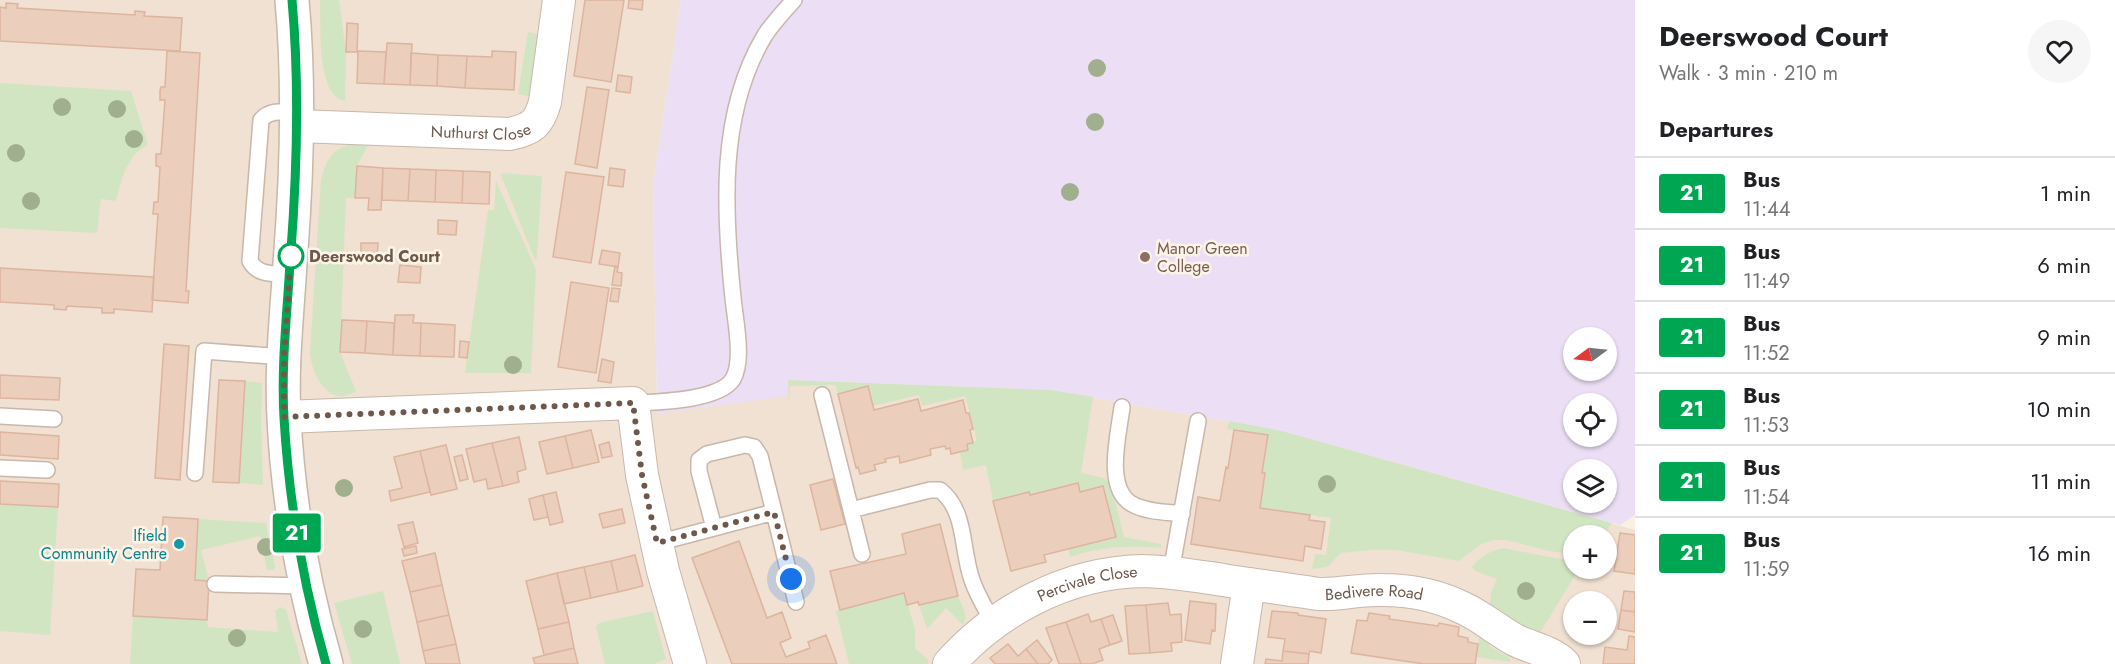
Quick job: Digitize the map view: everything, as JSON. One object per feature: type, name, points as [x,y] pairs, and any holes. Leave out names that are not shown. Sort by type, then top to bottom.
[{"type":"street","points":[[292,0],[298,119],[284,357],[284,417],[289,480],[306,586],[326,664]]},
{"type":"street","name":"Nuthurst Close","points":[[298,119],[510,134],[525,130],[538,120],[545,102],[559,0]]},
{"type":"street","points":[[284,417],[633,403],[642,475],[679,630],[690,664]]},
{"type":"street","name":"Percivale Close","points":[[949,664],[967,644],[993,622],[1040,596],[1087,579],[1115,573],[1141,571],[1249,584]]},
{"type":"street","points":[[1237,664],[1249,584]]},
{"type":"street","name":"Bedivere Road","points":[[1249,584],[1318,594],[1337,595],[1383,590],[1436,597],[1464,608],[1536,650],[1554,655],[1564,664]]},
{"type":"lane","points":[[633,403],[669,402],[696,398],[720,389],[732,380],[737,364],[738,345],[727,242],[730,142],[748,68],[765,34],[794,0]]},
{"type":"lane","points":[[195,473],[204,351],[284,357]]},
{"type":"lane","points":[[822,395],[862,554]]},
{"type":"lane","points":[[1122,407],[1115,466],[1116,478],[1125,499],[1142,508],[1182,514]]},
{"type":"lane","points":[[0,416],[54,419]]},
{"type":"lane","points":[[1172,573],[1198,421]]},
{"type":"lane","points":[[714,528],[699,471],[699,460],[707,454],[745,445],[754,447],[760,456],[796,602]]},
{"type":"lane","points":[[0,468],[47,470]]},
{"type":"lane","points":[[851,510],[930,490],[940,490],[950,498],[957,509],[971,578],[993,622]]},
{"type":"lane","points":[[657,543],[774,512]]},
{"type":"lane","points":[[215,584],[306,586]]},
{"type":"shaded area","points":[[0,0],[681,0],[653,184],[657,414],[788,380],[1051,390],[1282,431],[1563,510],[1563,513],[1574,513],[1635,530],[1635,664],[0,664]]},
{"type":"shaded area","name":"Manor Green College","points":[[681,0],[1635,0],[1635,515],[1620,525],[1577,513],[1617,513],[1617,459],[1563,459],[1563,509],[1282,431],[1051,390],[788,380],[787,396],[657,414],[653,184]]},
{"type":"green space","points":[[320,0],[339,0],[346,52],[345,101],[336,96],[329,87],[325,73],[322,58]]},
{"type":"green space","points":[[528,32],[539,34],[532,97],[518,94]]},
{"type":"green space","points":[[0,83],[131,91],[148,145],[135,154],[130,161],[116,201],[101,199],[97,233],[0,228]]},
{"type":"green space","points":[[349,145],[368,145],[357,166],[355,198],[346,198],[340,352],[356,391],[338,396],[330,393],[318,380],[310,353],[321,179],[333,153]]},
{"type":"green space","points":[[500,173],[542,176],[537,258],[535,260]]},
{"type":"green space","points":[[496,181],[536,269],[531,373],[465,373],[488,210],[494,210]]},
{"type":"green space","points":[[788,380],[1051,390],[1093,397],[1081,473],[1104,478],[1111,484],[1124,537],[1161,544],[1161,548],[1115,548],[1070,557],[1068,549],[1116,537],[1103,486],[1080,492],[1030,495],[1028,492],[993,501],[986,465],[963,470],[960,452],[968,450],[967,444],[977,441],[965,396],[922,406],[919,395],[873,406],[868,387],[838,394],[835,385],[790,386],[789,406]]},
{"type":"green space","points":[[245,381],[262,383],[263,485],[239,483]]},
{"type":"green space","points":[[1229,421],[1282,431],[1563,509],[1563,513],[1576,513],[1612,523],[1610,525],[1563,525],[1563,553],[1506,540],[1493,540],[1481,544],[1459,561],[1396,550],[1370,550],[1341,553],[1327,567],[1312,569],[1315,554],[1326,555],[1331,518],[1260,508],[1265,474],[1262,473],[1268,435],[1227,429]]},
{"type":"green space","points":[[0,504],[58,507],[50,635],[0,631]]},
{"type":"green space","points":[[198,519],[266,523],[274,570],[267,570],[260,536],[201,550],[209,581],[195,580]]},
{"type":"green space","points":[[1503,548],[1563,559],[1563,579],[1573,579],[1566,591],[1563,591],[1563,595],[1541,631],[1521,626],[1490,603],[1491,592],[1497,579],[1475,571],[1472,567],[1478,560]]},
{"type":"green space","points":[[383,591],[400,664],[352,664],[334,603]]},
{"type":"green space","points":[[904,593],[915,629],[915,648],[928,660],[928,664],[849,664],[836,611]]},
{"type":"green space","points":[[958,596],[965,614],[963,625],[946,608],[927,629],[919,605]]},
{"type":"green space","points":[[281,607],[286,610],[302,664],[130,664],[133,616],[207,620],[208,627],[278,632],[275,611]]},
{"type":"green space","points":[[653,611],[666,659],[654,664],[605,664],[596,627],[599,623]]},
{"type":"green space","points":[[1480,633],[1487,636],[1490,647],[1509,657],[1511,662],[1476,657]]},
{"type":"building","points":[[585,0],[624,0],[611,82],[574,76]]},
{"type":"building","points":[[629,0],[643,0],[642,10],[628,8]]},
{"type":"building","points":[[6,3],[18,4],[17,8],[135,15],[135,11],[145,12],[144,16],[182,18],[180,51],[0,41],[0,7],[6,8]]},
{"type":"building","points":[[347,23],[358,24],[357,52],[346,52]]},
{"type":"building","points":[[387,43],[412,44],[410,85],[384,84]]},
{"type":"building","points":[[167,51],[200,53],[186,291],[189,291],[188,303],[152,300],[158,214],[153,214],[154,202],[158,202],[160,167],[156,166],[156,154],[161,154],[165,100],[160,100],[160,90],[161,87],[165,87]]},
{"type":"building","points":[[358,51],[386,52],[384,84],[357,83]]},
{"type":"building","points":[[492,51],[516,52],[514,90],[465,88],[467,56],[492,57]]},
{"type":"building","points":[[411,53],[438,55],[437,86],[410,85]]},
{"type":"building","points":[[438,55],[467,56],[465,88],[437,86]]},
{"type":"building","points":[[618,75],[632,77],[630,93],[616,91]]},
{"type":"building","points":[[587,87],[609,90],[597,168],[575,164]]},
{"type":"building","points":[[357,166],[383,168],[381,210],[368,210],[369,198],[355,198]]},
{"type":"building","points":[[383,168],[410,169],[408,201],[382,200]]},
{"type":"building","points":[[610,168],[625,170],[623,187],[608,185]]},
{"type":"building","points":[[410,169],[436,170],[435,202],[408,201]]},
{"type":"building","points":[[436,170],[463,171],[462,203],[435,202]]},
{"type":"building","points":[[463,171],[490,172],[489,204],[462,203]]},
{"type":"building","points":[[566,172],[604,177],[591,263],[553,257]]},
{"type":"building","points":[[438,220],[457,221],[456,235],[438,234]]},
{"type":"building","points":[[361,243],[378,243],[377,260],[361,260]]},
{"type":"building","points":[[602,250],[620,253],[618,267],[599,264]]},
{"type":"building","points":[[400,265],[421,267],[420,283],[398,282]]},
{"type":"building","points":[[615,266],[618,267],[617,272],[622,273],[621,286],[612,285]]},
{"type":"building","points":[[0,268],[154,277],[152,312],[114,309],[114,313],[102,313],[102,308],[67,306],[66,310],[54,309],[54,305],[0,302]]},
{"type":"building","points":[[571,282],[609,288],[596,373],[558,367]]},
{"type":"building","points":[[612,288],[620,289],[618,302],[610,301]]},
{"type":"building","points":[[395,315],[414,315],[413,323],[421,323],[420,356],[393,355]]},
{"type":"building","points":[[342,320],[367,321],[365,353],[340,352]]},
{"type":"building","points":[[367,321],[394,323],[393,355],[365,353]]},
{"type":"building","points":[[421,323],[455,325],[454,357],[420,356]]},
{"type":"building","points":[[460,341],[469,342],[467,358],[459,357]]},
{"type":"building","points":[[164,344],[189,346],[180,480],[155,478]]},
{"type":"building","points":[[602,359],[614,362],[611,383],[598,381]]},
{"type":"building","points":[[0,375],[60,378],[59,400],[0,398]]},
{"type":"building","points":[[219,380],[245,381],[239,483],[213,482]]},
{"type":"building","points":[[868,386],[874,410],[918,399],[921,411],[963,400],[973,429],[970,430],[973,443],[967,444],[968,450],[951,454],[950,448],[946,449],[945,446],[930,449],[931,455],[900,463],[899,456],[885,459],[886,462],[874,465],[876,470],[860,474],[858,467],[856,468],[838,394]]},
{"type":"building","points":[[591,430],[599,462],[573,468],[565,436]]},
{"type":"building","points":[[1234,430],[1268,435],[1262,473],[1265,473],[1260,508],[1310,515],[1309,520],[1325,522],[1321,549],[1305,546],[1303,561],[1191,544],[1198,497],[1220,501]]},
{"type":"building","points":[[0,432],[59,436],[58,459],[0,455]]},
{"type":"building","points":[[565,436],[573,468],[547,474],[539,442]]},
{"type":"building","points":[[519,437],[526,469],[517,472],[519,482],[503,486],[492,443]]},
{"type":"building","points":[[609,442],[612,456],[602,458],[599,445]]},
{"type":"building","points":[[492,443],[503,486],[488,489],[486,479],[474,482],[466,449]]},
{"type":"building","points":[[446,445],[457,489],[431,495],[420,451]]},
{"type":"building","points":[[420,451],[430,492],[391,501],[389,491],[402,488],[394,457]]},
{"type":"building","points":[[462,455],[468,479],[460,481],[454,457]]},
{"type":"building","points":[[833,479],[845,524],[821,530],[810,485]]},
{"type":"building","points":[[0,481],[59,484],[58,507],[0,504]]},
{"type":"building","points":[[1078,483],[1080,492],[1103,486],[1116,537],[1044,555],[1046,562],[1011,571],[993,501]]},
{"type":"building","points":[[556,492],[563,522],[550,525],[543,495]]},
{"type":"building","points":[[543,495],[548,517],[534,520],[529,499]]},
{"type":"building","points":[[622,509],[625,523],[603,528],[599,514]]},
{"type":"building","name":"Ifield Community Centre","points":[[163,517],[198,519],[195,580],[209,581],[207,620],[133,616],[136,569],[160,570]]},
{"type":"building","points":[[413,522],[418,543],[404,547],[398,525]]},
{"type":"building","points":[[940,524],[958,596],[919,605],[918,602],[907,605],[904,593],[840,610],[830,571],[906,554],[902,534]]},
{"type":"building","points":[[1620,533],[1635,535],[1635,574],[1617,571]]},
{"type":"building","points":[[739,541],[767,618],[782,612],[791,638],[780,643],[786,657],[810,648],[808,642],[826,635],[837,664],[732,664],[692,558]]},
{"type":"building","points":[[416,546],[417,553],[404,556],[402,549]]},
{"type":"building","points":[[435,553],[442,585],[410,592],[402,561]]},
{"type":"building","points":[[635,555],[643,586],[618,592],[611,561]]},
{"type":"building","points":[[611,561],[618,592],[591,598],[584,567]]},
{"type":"building","points":[[584,567],[591,598],[564,604],[557,573]]},
{"type":"building","points":[[557,573],[569,622],[538,629],[526,581]]},
{"type":"building","points":[[442,585],[449,615],[417,622],[410,592]]},
{"type":"building","points":[[1624,591],[1635,592],[1635,612],[1621,610]]},
{"type":"building","points":[[1190,601],[1216,604],[1215,631],[1212,630],[1210,644],[1185,640]]},
{"type":"building","points":[[1168,603],[1170,615],[1181,614],[1182,642],[1171,643],[1172,651],[1150,653],[1146,605]]},
{"type":"building","points":[[1146,605],[1150,653],[1129,654],[1125,606]]},
{"type":"building","points":[[1621,610],[1635,612],[1635,632],[1618,629]]},
{"type":"building","points":[[1272,611],[1298,613],[1298,615],[1326,619],[1321,653],[1283,651],[1285,639],[1268,637]]},
{"type":"building","points":[[1369,613],[1390,616],[1389,619],[1459,627],[1458,636],[1468,638],[1468,642],[1478,644],[1475,664],[1424,664],[1351,653],[1357,620],[1367,621]]},
{"type":"building","points":[[1088,614],[1091,622],[1101,619],[1110,645],[1099,649],[1103,660],[1092,664],[1081,664],[1066,622]]},
{"type":"building","points":[[449,615],[456,644],[423,651],[417,622]]},
{"type":"building","points":[[1113,615],[1122,641],[1110,645],[1101,619]]},
{"type":"building","points":[[569,622],[574,648],[544,655],[538,629]]},
{"type":"building","points":[[1066,622],[1081,664],[1059,664],[1046,628]]},
{"type":"building","points":[[1629,636],[1635,637],[1635,664],[1603,664],[1605,647],[1627,650]]},
{"type":"building","points":[[1037,640],[1052,660],[1048,664],[1038,664],[1026,649]]},
{"type":"building","points":[[456,644],[460,664],[426,664],[423,651]]},
{"type":"building","points":[[1008,644],[1018,656],[1026,649],[1038,664],[995,664],[990,658]]},
{"type":"building","points":[[574,648],[578,664],[535,664],[533,658]]},
{"type":"building","points":[[1283,651],[1309,654],[1308,664],[1265,664],[1266,659],[1282,661]]},
{"type":"bus line","name":"21","points":[[292,0],[298,126],[284,357],[284,417],[289,480],[306,586],[326,664]]},
{"type":"place","name":"Deerswood Court","points":[[291,256]]},
{"type":"place","name":"Manor Green College","points":[[1145,257]]},
{"type":"place","name":"Ifield Community Centre","points":[[179,544]]},
{"type":"route","points":[[291,256],[284,357],[284,417],[633,403],[642,475],[657,543],[774,512],[791,579]]}]
